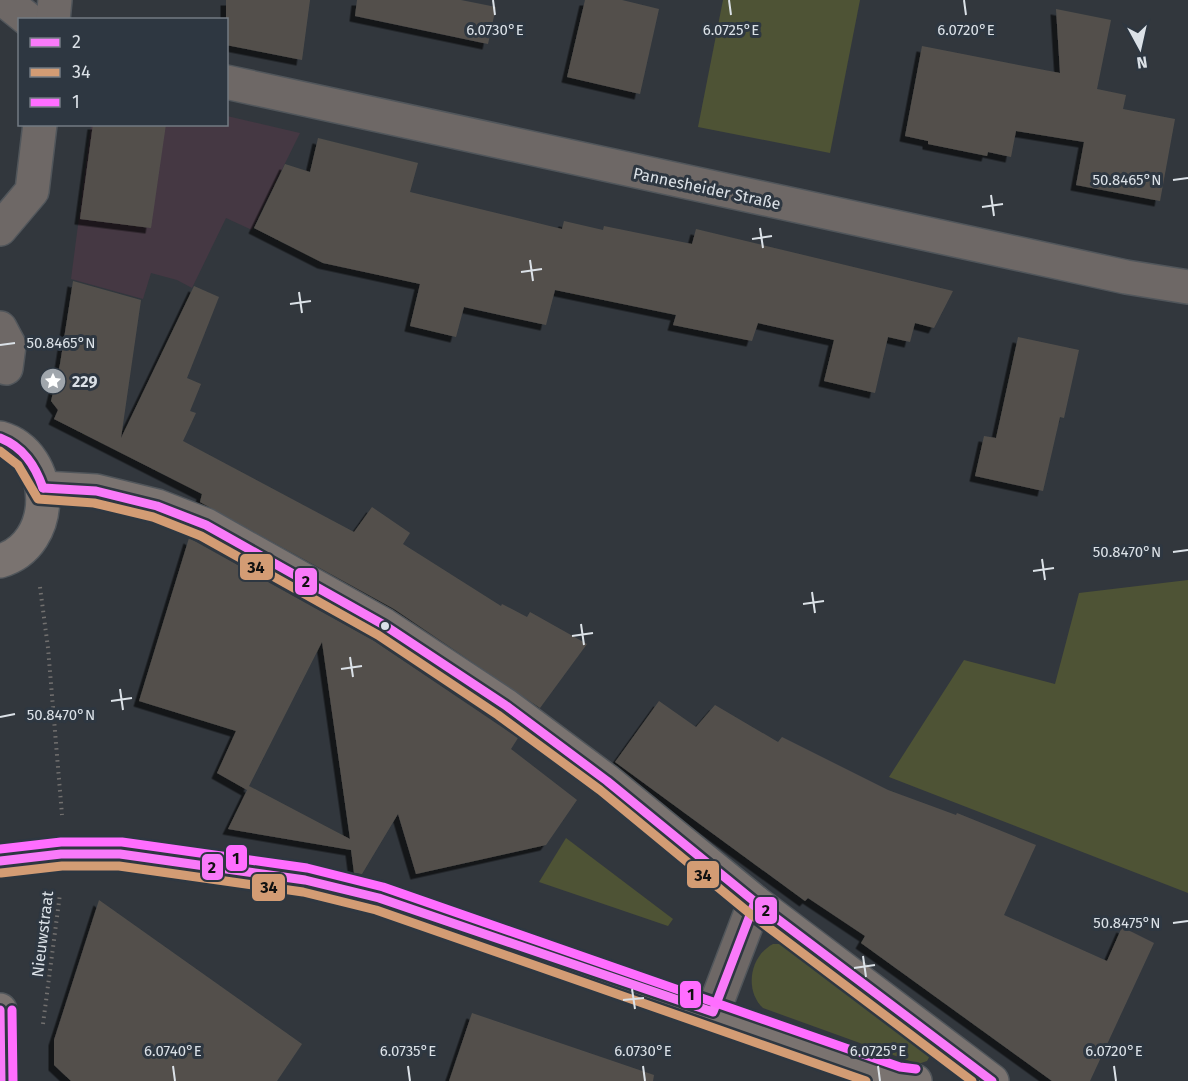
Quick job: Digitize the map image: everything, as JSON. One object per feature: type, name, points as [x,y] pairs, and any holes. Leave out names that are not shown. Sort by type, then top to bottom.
[{"type":"street","points":[[4,0],[26,18]]},
{"type":"street","points":[[53,18],[56,0]]},
{"type":"street","name":"Pannesheider Straße","points":[[228,82],[1126,278],[1188,286]]},
{"type":"street","points":[[0,229],[32,191],[40,126]]},
{"type":"street","points":[[0,328],[9,345],[6,368]]},
{"type":"street","points":[[0,438],[24,452],[37,470],[45,496],[42,519],[33,538],[10,558],[0,561]]},
{"type":"street","points":[[43,488],[96,490],[157,506],[206,525],[384,625],[505,705],[598,774],[755,902],[992,1081]]},
{"type":"street","points":[[0,861],[61,854],[120,854],[305,880],[379,898],[713,1012],[897,1079],[915,1081]]},
{"type":"street","points":[[713,1012],[755,902]]},
{"type":"street","points":[[0,1011],[1,1081]]},
{"type":"path","name":"Nieuwstraat","points":[[33,538],[48,648],[63,821],[59,913],[42,1027]]},
{"type":"shaded area","points":[[228,116],[300,133],[252,230],[226,218],[192,288],[177,280],[151,273],[143,299],[71,279],[91,126],[228,126]]},
{"type":"green space","points":[[723,0],[860,0],[830,153],[698,127]]},
{"type":"green space","points":[[1188,580],[1188,893],[889,777],[964,660],[1055,684],[1079,593]]},
{"type":"green space","points":[[566,838],[673,919],[668,926],[539,882]]},
{"type":"green space","points":[[773,944],[785,944],[931,1054],[927,1061],[918,1064],[763,1008],[753,992],[752,974],[759,957]]},
{"type":"building","points":[[226,0],[310,0],[302,60],[228,45],[228,18],[226,18]]},
{"type":"building","points":[[357,0],[461,0],[496,7],[488,44],[355,16]]},
{"type":"building","points":[[585,0],[622,0],[659,9],[640,94],[567,77]]},
{"type":"building","points":[[1056,9],[1111,20],[1097,89],[1126,95],[1123,109],[1175,119],[1160,201],[1076,185],[1084,142],[1016,131],[1011,157],[988,152],[987,156],[928,144],[928,141],[905,136],[922,46],[1060,73]]},
{"type":"building","points":[[93,126],[166,126],[151,228],[80,219]]},
{"type":"building","points":[[318,138],[418,163],[410,192],[562,229],[564,221],[603,230],[604,226],[692,244],[696,229],[953,291],[934,328],[915,323],[910,342],[888,337],[875,393],[824,381],[834,340],[758,323],[752,341],[673,325],[676,315],[555,290],[546,325],[464,307],[456,337],[410,326],[420,284],[323,263],[254,228],[285,164],[310,172]]},
{"type":"building","points":[[73,281],[141,300],[121,438],[194,286],[219,297],[187,378],[201,384],[190,411],[196,413],[183,441],[354,532],[372,507],[410,533],[403,544],[501,606],[502,604],[527,617],[530,612],[587,644],[540,708],[394,609],[200,502],[202,494],[54,419],[58,410],[51,401],[60,364]]},
{"type":"building","points":[[1018,337],[1079,350],[1064,418],[1060,417],[1043,491],[975,476],[984,436],[996,438]]},
{"type":"building","points":[[189,538],[374,641],[518,738],[511,749],[577,800],[546,845],[416,874],[398,814],[362,874],[354,873],[351,850],[228,829],[247,790],[217,773],[236,731],[139,701]],"holes":[[[322,642],[350,839],[249,786]]]},
{"type":"building","points":[[659,701],[696,727],[715,705],[778,742],[782,737],[888,790],[956,815],[957,813],[1036,845],[1004,915],[1107,961],[1122,927],[1154,943],[1090,1081],[1052,1081],[861,943],[865,936],[808,898],[805,901],[615,762]]},
{"type":"building","points":[[99,900],[302,1044],[277,1081],[71,1081],[54,1065],[54,1040]]},
{"type":"building","points":[[472,1013],[654,1075],[653,1081],[449,1081]]},
{"type":"transit line","name":"2","points":[[0,438],[22,452],[36,472],[43,488]]},
{"type":"transit line","name":"34","points":[[0,451],[18,465],[38,499],[94,503],[153,517],[201,536],[378,635],[498,715],[600,790],[748,912],[972,1081]]},
{"type":"transit line","name":"2","points":[[43,488],[96,491],[157,506],[206,525],[384,625],[505,705],[607,781],[755,902],[992,1081]]},
{"type":"transit line","name":"1","points":[[0,849],[61,842],[122,842],[307,868],[383,887],[900,1067],[916,1069]]},
{"type":"transit line","name":"2","points":[[0,861],[61,854],[120,854],[305,880],[379,898],[713,1012],[755,902]]},
{"type":"transit line","name":"34","points":[[1,873],[62,866],[119,866],[303,892],[376,910],[866,1081]]},
{"type":"transit line","name":"2","points":[[0,1010],[1,1081]]},
{"type":"transit line","name":"1","points":[[12,1010],[13,1081]]},
{"type":"place","name":"229","points":[[53,381]]}]
